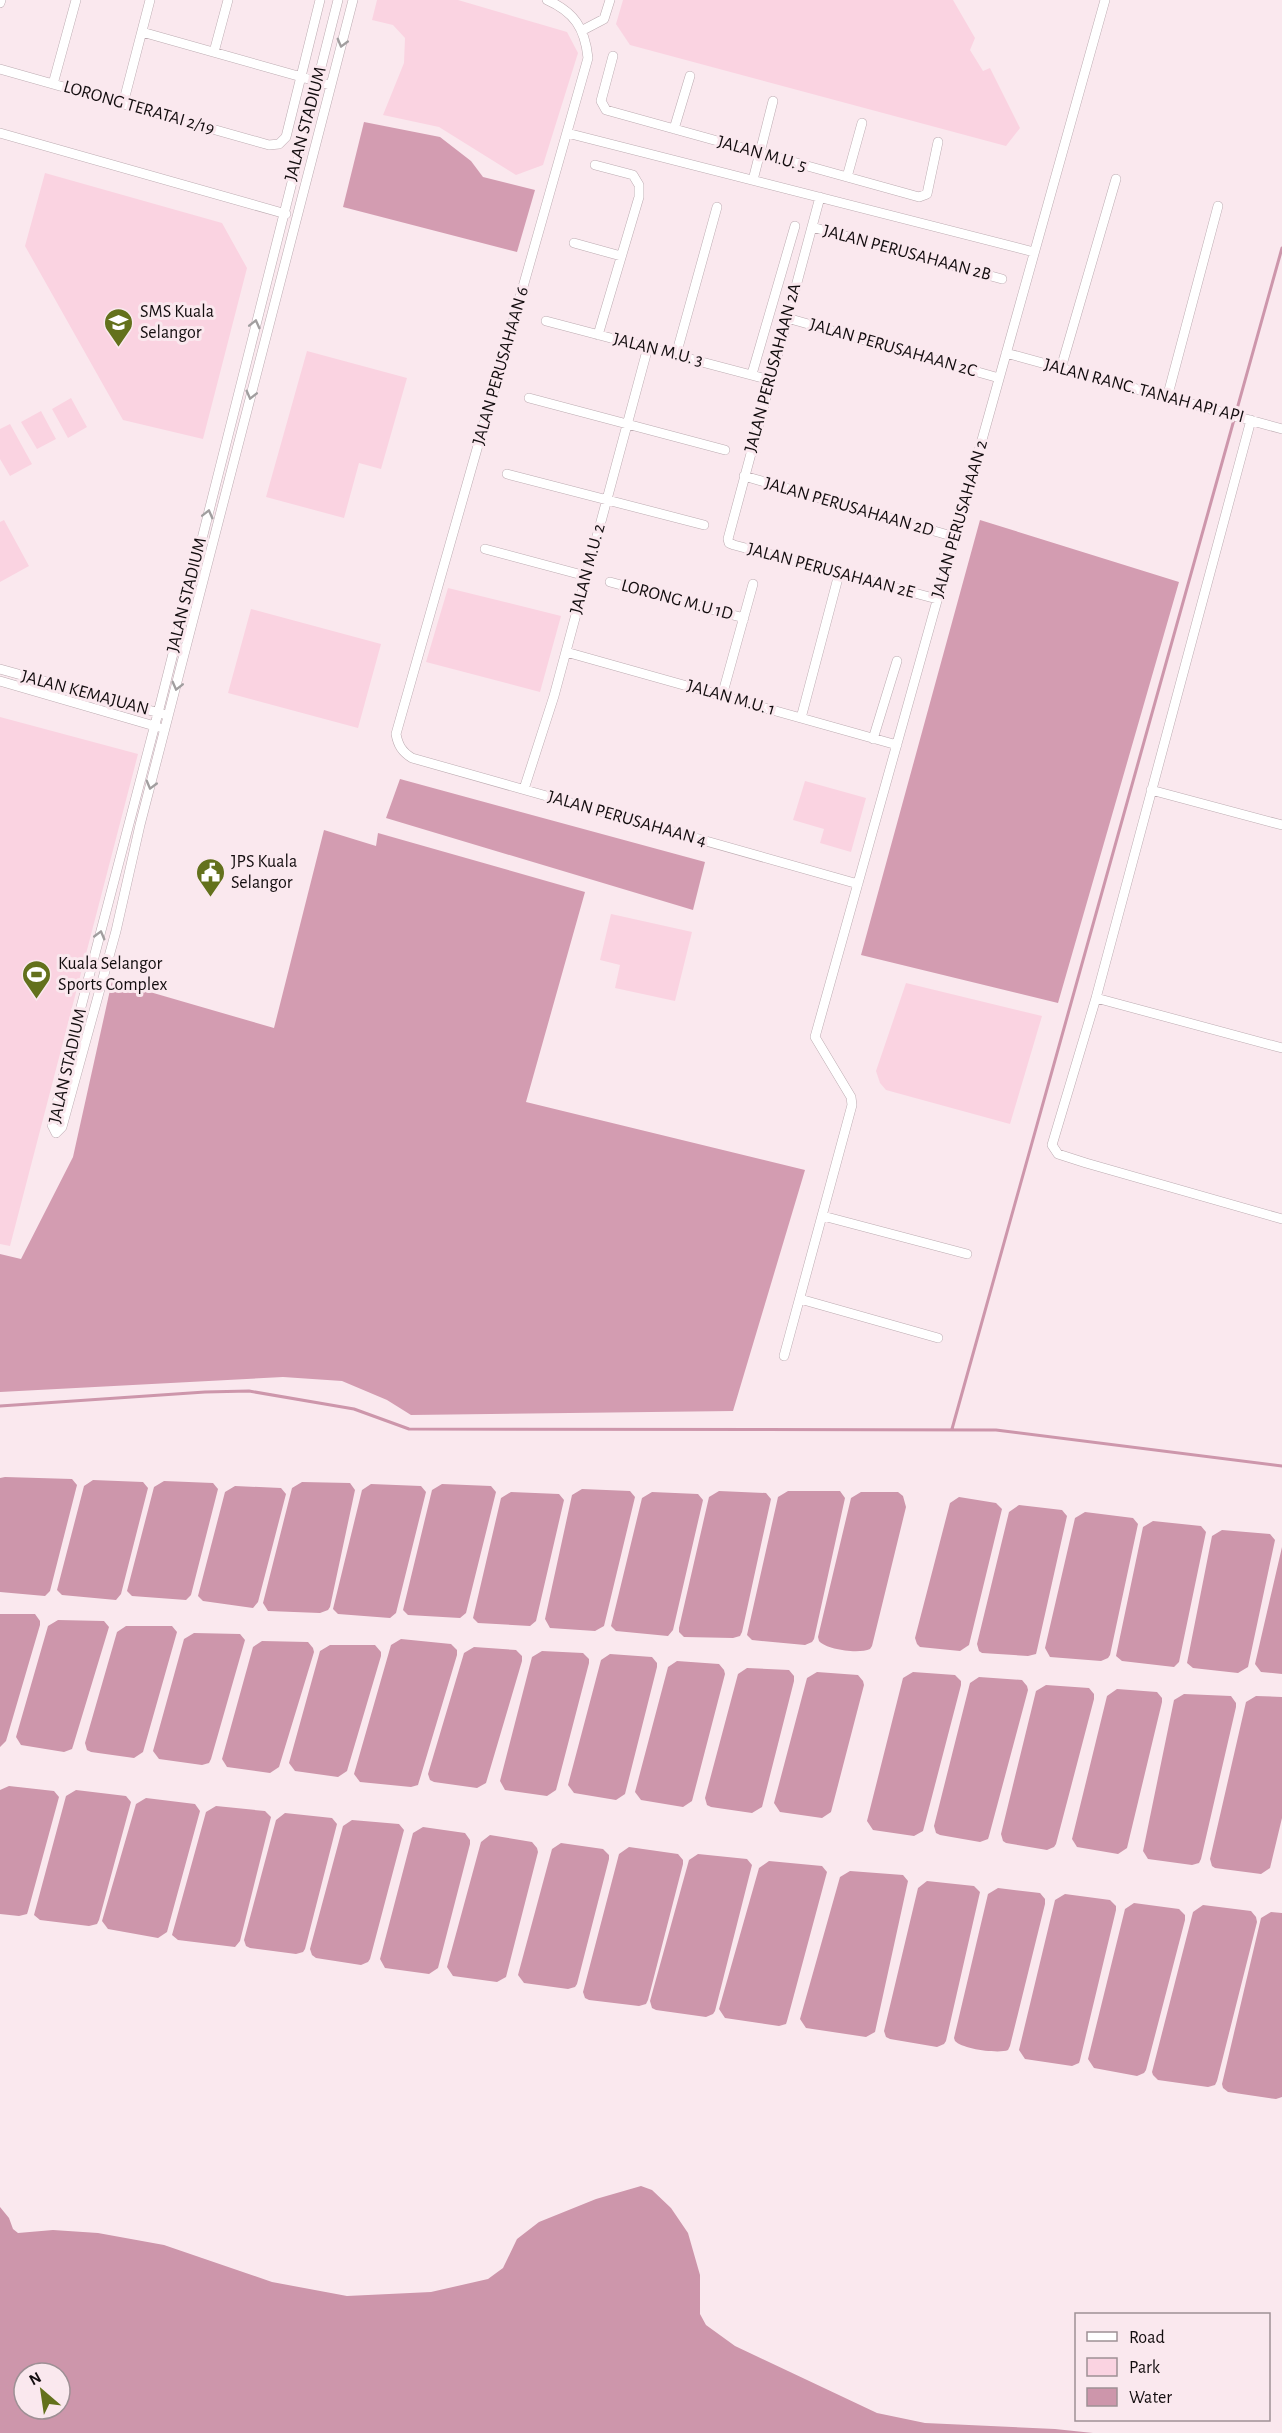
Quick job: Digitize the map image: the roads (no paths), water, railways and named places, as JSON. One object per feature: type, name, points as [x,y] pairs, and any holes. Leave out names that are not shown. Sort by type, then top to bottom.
[{"type":"street","points":[[53,84],[76,0]]},
{"type":"street","points":[[123,104],[150,0]]},
{"type":"street","points":[[214,52],[228,0]]},
{"type":"street","points":[[301,77],[320,0]]},
{"type":"street","name":"JALAN STADIUM","points":[[339,0],[283,213],[158,713],[64,1072],[52,1125],[56,1133],[62,1127],[109,954],[353,0]]},
{"type":"street","points":[[547,0],[575,19],[583,30],[604,19],[610,0]]},
{"type":"street","name":"JALAN PERUSAHAAN 2","points":[[823,1216],[852,1105],[850,1097],[815,1037],[1105,0]]},
{"type":"street","name":"JALAN PERUSAHAAN 6","points":[[400,747],[396,734],[588,58],[583,30]]},
{"type":"street","points":[[142,32],[330,85]]},
{"type":"street","name":"JALAN M.U. 5","points":[[613,56],[601,101],[606,110],[919,197],[927,194],[938,142]]},
{"type":"street","name":"LORONG TERATAI 2/19","points":[[0,69],[269,145],[279,144],[285,137],[301,77]]},
{"type":"street","points":[[674,129],[690,76]]},
{"type":"street","points":[[753,180],[773,101]]},
{"type":"street","points":[[848,177],[862,123]]},
{"type":"street","points":[[0,133],[297,216]]},
{"type":"street","points":[[567,133],[1035,252]]},
{"type":"street","points":[[595,165],[633,176],[639,185],[639,197],[598,335]]},
{"type":"street","points":[[1060,368],[1116,178]]},
{"type":"street","name":"JALAN PERUSAHAAN 2A","points":[[728,539],[820,197]]},
{"type":"street","points":[[1167,398],[1218,206]]},
{"type":"street","points":[[676,355],[717,207]]},
{"type":"street","points":[[752,374],[795,226]]},
{"type":"street","name":"JALAN PERUSAHAAN 2B","points":[[812,227],[1002,279]]},
{"type":"street","points":[[574,243],[621,256]]},
{"type":"street","name":"JALAN PERUSAHAAN 2C","points":[[787,318],[999,378]]},
{"type":"street","name":"JALAN M.U. 3","points":[[546,321],[770,380]]},
{"type":"street","name":"JALAN M.U. 2","points":[[524,789],[566,652],[648,347]]},
{"type":"street","name":"JALAN RANC. TANAH API API","points":[[1006,353],[1282,429]]},
{"type":"street","points":[[529,398],[725,450]]},
{"type":"street","points":[[1246,419],[1096,998],[1053,1141],[1055,1152],[1086,1163],[1282,1219]]},
{"type":"street","points":[[507,474],[704,525]]},
{"type":"street","name":"JALAN PERUSAHAAN 2D","points":[[744,476],[955,537]]},
{"type":"street","name":"JALAN PERUSAHAAN 2E","points":[[728,539],[729,543],[734,545],[937,599]]},
{"type":"street","points":[[485,549],[586,576]]},
{"type":"street","points":[[801,718],[838,573]]},
{"type":"street","name":"LORONG M.U 1D","points":[[610,582],[744,618]]},
{"type":"street","points":[[722,696],[753,584]]},
{"type":"street","name":"JALAN M.U. 1","points":[[566,652],[897,745]]},
{"type":"street","points":[[873,739],[897,661]]},
{"type":"street","name":"JALAN KEMAJUAN","points":[[0,669],[169,716]]},
{"type":"street","name":"JALAN KEMAJUAN","points":[[0,681],[166,729]]},
{"type":"street","name":"JALAN PERUSAHAAN 4","points":[[400,747],[412,758],[858,884]]},
{"type":"street","points":[[1151,790],[1282,825]]},
{"type":"street","points":[[1096,998],[1282,1048]]},
{"type":"street","points":[[784,1356],[823,1216],[967,1254]]},
{"type":"street","points":[[800,1299],[938,1338]]},
{"type":"water","points":[[0,1478],[72,1479],[77,1485],[50,1591],[45,1596],[0,1592]]},
{"type":"water","points":[[93,1480],[143,1482],[148,1488],[121,1594],[116,1600],[62,1595],[57,1590],[84,1486]]},
{"type":"water","points":[[164,1481],[213,1483],[218,1489],[191,1595],[186,1600],[132,1596],[127,1591],[154,1487]]},
{"type":"water","points":[[302,1482],[350,1483],[355,1490],[330,1607],[320,1613],[268,1611],[263,1603],[292,1488]]},
{"type":"water","points":[[371,1484],[421,1486],[426,1492],[396,1613],[390,1618],[338,1614],[333,1609],[362,1490]]},
{"type":"water","points":[[442,1484],[491,1486],[496,1492],[466,1613],[460,1618],[408,1615],[403,1610],[432,1490]]},
{"type":"water","points":[[235,1486],[281,1488],[286,1494],[258,1602],[253,1608],[203,1601],[198,1596],[225,1492]]},
{"type":"water","points":[[582,1489],[630,1491],[635,1497],[604,1626],[595,1631],[550,1628],[545,1619],[572,1495]]},
{"type":"water","points":[[719,1491],[766,1493],[771,1499],[742,1632],[740,1636],[733,1638],[684,1637],[679,1632],[679,1628],[709,1497]]},
{"type":"water","points":[[788,1491],[840,1491],[845,1498],[814,1639],[805,1645],[752,1640],[747,1635],[778,1497]]},
{"type":"water","points":[[511,1492],[559,1494],[564,1500],[536,1621],[530,1626],[478,1623],[473,1618],[501,1498]]},
{"type":"water","points":[[652,1492],[698,1494],[703,1500],[673,1630],[668,1636],[616,1631],[611,1626],[642,1498]]},
{"type":"water","points":[[861,1492],[898,1492],[903,1496],[906,1507],[872,1646],[870,1649],[851,1651],[829,1647],[819,1641],[818,1637],[851,1498]]},
{"type":"water","points":[[959,1497],[996,1503],[1002,1509],[969,1645],[960,1651],[920,1647],[915,1638],[950,1503]]},
{"type":"water","points":[[1019,1505],[1062,1510],[1067,1516],[1036,1654],[1028,1656],[982,1653],[977,1644],[1009,1512]]},
{"type":"water","points":[[1085,1512],[1133,1518],[1138,1524],[1110,1655],[1101,1661],[1050,1657],[1045,1648],[1075,1518]]},
{"type":"water","points":[[1153,1521],[1201,1526],[1206,1532],[1179,1662],[1174,1667],[1122,1661],[1116,1656],[1143,1527]]},
{"type":"water","points":[[1222,1530],[1270,1534],[1275,1540],[1248,1667],[1238,1673],[1193,1668],[1187,1663],[1212,1536]]},
{"type":"water","points":[[1282,1547],[1282,1674],[1261,1672],[1255,1664]]},
{"type":"water","points":[[0,1614],[35,1614],[40,1625],[6,1741],[0,1747]]},
{"type":"water","points":[[58,1620],[104,1621],[109,1627],[72,1749],[64,1752],[21,1745],[16,1737],[48,1626]]},
{"type":"water","points":[[126,1626],[172,1626],[177,1632],[143,1752],[134,1758],[91,1752],[87,1750],[85,1743],[117,1632]]},
{"type":"water","points":[[194,1633],[240,1634],[245,1640],[211,1759],[209,1763],[202,1765],[159,1759],[153,1751],[184,1639]]},
{"type":"water","points":[[401,1639],[451,1644],[457,1650],[457,1655],[418,1785],[411,1787],[360,1782],[354,1774],[391,1645]]},
{"type":"water","points":[[262,1641],[308,1642],[314,1652],[279,1767],[270,1773],[227,1767],[222,1759],[253,1647]]},
{"type":"water","points":[[330,1645],[375,1645],[381,1652],[347,1771],[338,1777],[295,1771],[289,1763],[320,1651]]},
{"type":"water","points":[[474,1647],[516,1650],[522,1656],[486,1783],[477,1788],[434,1782],[430,1780],[428,1774],[464,1653]]},
{"type":"water","points":[[542,1651],[583,1653],[589,1659],[556,1790],[547,1796],[505,1790],[500,1781],[532,1657]]},
{"type":"water","points":[[610,1654],[652,1657],[657,1663],[625,1794],[616,1800],[574,1793],[568,1785],[601,1660]]},
{"type":"water","points":[[677,1661],[719,1664],[725,1674],[692,1801],[683,1807],[641,1800],[635,1792],[668,1667]]},
{"type":"water","points":[[747,1668],[789,1670],[794,1676],[762,1807],[752,1813],[711,1807],[707,1805],[705,1798],[738,1674]]},
{"type":"water","points":[[817,1672],[858,1675],[864,1685],[831,1812],[822,1818],[780,1812],[774,1803],[807,1678]]},
{"type":"water","points":[[913,1672],[955,1675],[961,1681],[923,1831],[914,1836],[873,1830],[867,1821],[903,1678]]},
{"type":"water","points":[[979,1677],[1022,1680],[1028,1690],[989,1836],[988,1839],[980,1842],[940,1835],[936,1833],[934,1826],[970,1683]]},
{"type":"water","points":[[1046,1685],[1089,1688],[1094,1694],[1056,1844],[1047,1850],[1006,1843],[1001,1834],[1036,1691]]},
{"type":"water","points":[[1117,1689],[1157,1692],[1162,1698],[1127,1848],[1118,1854],[1077,1847],[1072,1839],[1107,1696]]},
{"type":"water","points":[[1184,1694],[1231,1696],[1236,1703],[1201,1859],[1199,1863],[1192,1865],[1148,1859],[1143,1851],[1174,1700]]},
{"type":"water","points":[[1256,1696],[1282,1697],[1282,1818],[1270,1868],[1261,1874],[1215,1868],[1210,1859],[1246,1702]]},
{"type":"water","points":[[9,1786],[54,1791],[59,1797],[27,1914],[19,1916],[0,1914],[0,1790]]},
{"type":"water","points":[[76,1790],[126,1796],[131,1802],[99,1920],[97,1924],[89,1926],[40,1920],[34,1915],[66,1796]]},
{"type":"water","points":[[146,1798],[195,1804],[200,1811],[167,1932],[158,1938],[108,1929],[102,1921],[136,1804]]},
{"type":"water","points":[[216,1806],[265,1811],[271,1817],[240,1941],[235,1947],[178,1940],[172,1935],[206,1812]]},
{"type":"water","points":[[285,1813],[332,1818],[337,1824],[305,1949],[296,1954],[250,1948],[246,1946],[244,1940],[276,1820]]},
{"type":"water","points":[[352,1820],[399,1824],[404,1830],[370,1959],[361,1965],[316,1958],[310,1949],[343,1826]]},
{"type":"water","points":[[423,1827],[465,1833],[470,1840],[438,1968],[429,1974],[385,1968],[380,1959],[413,1833]]},
{"type":"water","points":[[490,1835],[532,1842],[538,1852],[506,1977],[497,1982],[453,1976],[447,1967],[481,1842]]},
{"type":"water","points":[[561,1843],[603,1849],[609,1855],[577,1984],[568,1989],[524,1983],[518,1975],[552,1849]]},
{"type":"water","points":[[629,1847],[678,1854],[683,1860],[648,2000],[646,2004],[639,2006],[589,2000],[585,1998],[583,1992],[619,1854]]},
{"type":"water","points":[[698,1854],[747,1859],[752,1865],[715,2011],[706,2017],[656,2010],[652,2008],[650,2001],[689,1860]]},
{"type":"water","points":[[769,1861],[822,1866],[827,1872],[787,2021],[786,2024],[779,2026],[725,2018],[719,2009],[759,1868]]},
{"type":"water","points":[[850,1871],[903,1875],[908,1881],[875,2032],[866,2037],[806,2028],[800,2019],[840,1877]]},
{"type":"water","points":[[927,1881],[974,1886],[980,1892],[946,2041],[937,2047],[890,2039],[886,2037],[884,2031],[918,1888]]},
{"type":"water","points":[[998,1888],[1040,1893],[1045,1899],[1010,2046],[1008,2050],[1003,2051],[981,2050],[965,2046],[959,2044],[954,2038],[988,1894]]},
{"type":"water","points":[[1065,1894],[1110,1900],[1116,1906],[1080,2060],[1072,2066],[1025,2059],[1019,2050],[1055,1900]]},
{"type":"water","points":[[1134,1903],[1179,1909],[1185,1915],[1146,2070],[1137,2076],[1094,2068],[1088,2059],[1125,1909]]},
{"type":"water","points":[[1203,1905],[1251,1911],[1257,1922],[1217,2081],[1215,2085],[1208,2087],[1158,2080],[1152,2072],[1193,1912]]},
{"type":"water","points":[[1271,1912],[1282,1913],[1282,2097],[1276,2099],[1228,2092],[1222,2084],[1261,1918]]},
{"type":"water","points":[[641,2186],[652,2190],[671,2208],[688,2233],[700,2275],[700,2314],[706,2325],[735,2346],[877,2413],[925,2423],[1093,2433],[0,2433],[0,2207],[9,2218],[13,2229],[18,2233],[53,2230],[98,2233],[164,2245],[272,2282],[347,2296],[431,2292],[488,2279],[503,2268],[517,2239],[539,2222],[596,2199]]},
{"type":"waterway","points":[[952,1429],[1282,248]]},
{"type":"waterway","points":[[0,1406],[249,1391],[354,1409],[409,1429],[996,1430],[1282,1466]]},
{"type":"place","name":"SMS Kuala Selangor","points":[[119,348]]},
{"type":"place","name":"JPS Kuala Selangor","points":[[210,898]]},
{"type":"place","name":"Kuala Selangor Sports Complex","points":[[37,1000]]}]
